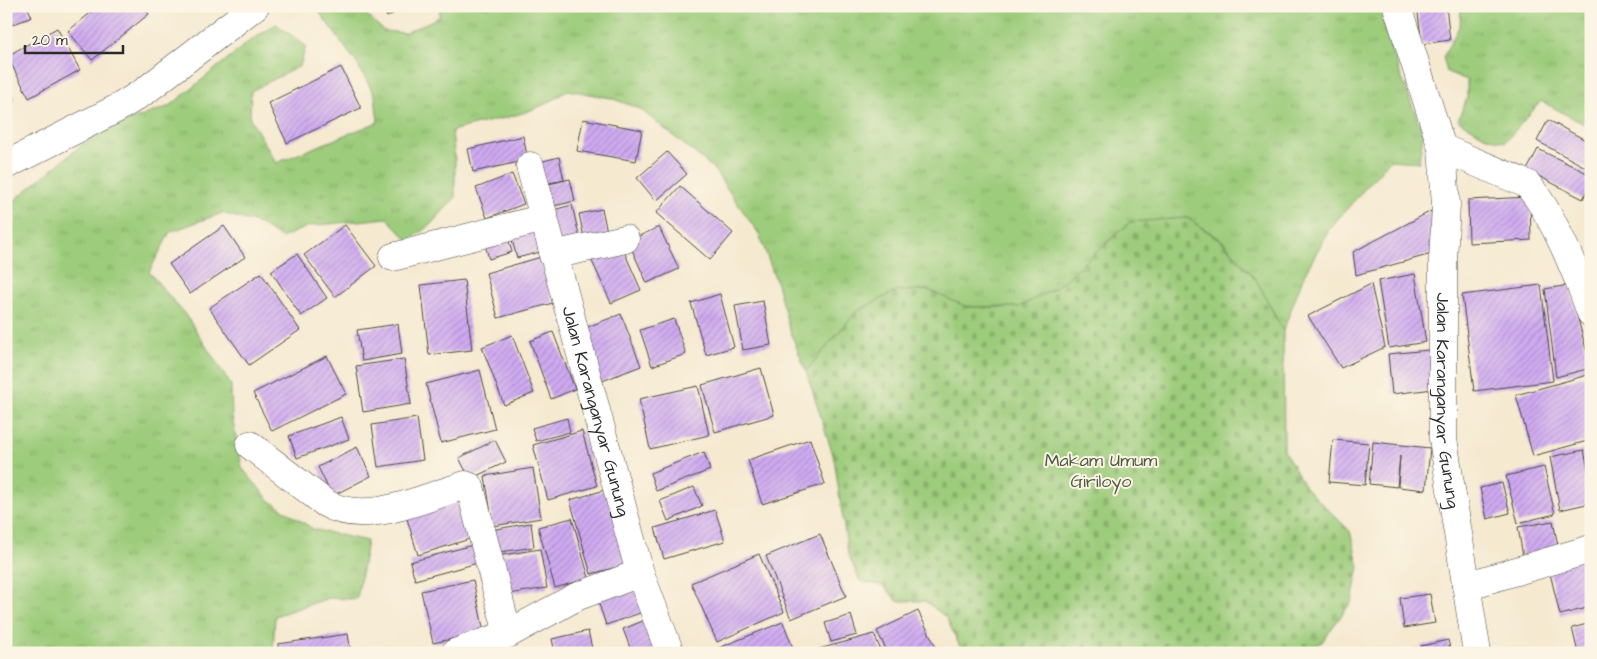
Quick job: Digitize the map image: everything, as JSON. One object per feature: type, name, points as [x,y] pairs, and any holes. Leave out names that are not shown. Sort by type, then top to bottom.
[{"type":"street","points":[[6,165],[118,108],[145,91],[255,6]]},
{"type":"street","name":"Jalan Karanganyar Gunung","points":[[1397,6],[1442,148],[1446,205],[1443,260],[1443,439],[1477,653]]},
{"type":"street","points":[[1442,148],[1527,184],[1537,195],[1576,273],[1591,313]]},
{"type":"street","name":"Jalan Karanganyar Gunung","points":[[530,166],[640,573],[670,653]]},
{"type":"street","points":[[393,257],[544,218]]},
{"type":"street","points":[[553,256],[625,240]]},
{"type":"street","points":[[250,445],[325,503],[337,510],[353,514],[394,507],[466,485],[470,487],[508,634]]},
{"type":"street","points":[[1466,586],[1591,549]]},
{"type":"street","points":[[455,653],[508,634],[576,597],[640,573]]},
{"type":"green space","points":[[315,6],[357,6],[384,31],[405,33],[439,17],[440,6],[1378,6],[1393,55],[1423,134],[1419,162],[1390,160],[1330,228],[1304,275],[1283,331],[1257,281],[1223,241],[1187,218],[1130,222],[1057,287],[1019,307],[967,307],[928,290],[897,291],[857,311],[806,371],[790,331],[777,284],[759,234],[712,167],[640,109],[611,98],[568,90],[553,100],[526,112],[452,131],[455,162],[455,198],[431,224],[409,241],[387,218],[309,226],[281,238],[260,224],[222,213],[170,232],[149,272],[187,317],[231,385],[232,417],[242,468],[269,500],[313,529],[367,541],[357,599],[329,598],[275,616],[273,653],[6,653],[6,207],[84,143],[123,123],[170,106],[247,43],[276,24],[306,46],[300,66],[251,91],[250,118],[276,163],[378,122],[375,96],[358,65]]},
{"type":"green space","points":[[1461,6],[1591,6],[1591,128],[1541,101],[1505,142],[1484,136],[1458,120],[1467,98],[1467,80],[1447,72],[1443,57],[1460,25]]},
{"type":"green space","name":"Makam Umum Giriloyo","points":[[1187,218],[1223,242],[1257,281],[1283,331],[1284,450],[1305,487],[1350,531],[1359,567],[1352,601],[1321,643],[1302,653],[963,653],[946,617],[925,601],[897,601],[884,586],[860,581],[848,554],[834,458],[806,371],[857,311],[897,291],[928,290],[967,307],[1019,307],[1057,287],[1130,222]]},
{"type":"building","points":[[6,6],[27,6],[32,17],[6,27]]},
{"type":"building","points":[[99,6],[143,6],[149,14],[92,60],[68,31]]},
{"type":"building","points":[[382,6],[406,6],[387,17]]},
{"type":"building","points":[[1417,6],[1446,6],[1450,40],[1422,44]]},
{"type":"building","points":[[57,28],[80,70],[29,98],[7,56]]},
{"type":"building","points":[[341,67],[361,108],[287,143],[268,103]]},
{"type":"building","points":[[6,77],[14,100],[6,103]]},
{"type":"building","points":[[583,119],[642,130],[636,161],[577,151]]},
{"type":"building","points":[[1548,120],[1591,143],[1591,170],[1537,141]]},
{"type":"building","points":[[523,136],[528,160],[473,172],[468,149]]},
{"type":"building","points":[[1538,149],[1591,175],[1591,183],[1583,199],[1527,170]]},
{"type":"building","points":[[667,152],[687,174],[656,201],[637,178]]},
{"type":"building","points":[[559,157],[564,180],[544,184],[539,162]]},
{"type":"building","points":[[512,174],[524,204],[487,218],[476,188]]},
{"type":"building","points":[[570,179],[575,201],[545,208],[540,186]]},
{"type":"building","points":[[680,186],[733,233],[710,260],[656,213]]},
{"type":"building","points":[[1530,197],[1531,240],[1469,243],[1468,200]]},
{"type":"building","points":[[572,205],[581,244],[555,250],[546,212]]},
{"type":"building","points":[[1437,208],[1435,253],[1356,275],[1353,252]]},
{"type":"building","points":[[602,209],[608,236],[585,242],[579,214]]},
{"type":"building","points":[[536,221],[544,251],[517,258],[509,229]]},
{"type":"building","points":[[345,225],[376,266],[335,297],[304,255]]},
{"type":"building","points":[[224,226],[245,257],[190,294],[169,264]]},
{"type":"building","points":[[659,227],[679,269],[647,283],[628,241]]},
{"type":"building","points":[[507,234],[512,252],[489,259],[484,241]]},
{"type":"building","points":[[622,247],[641,290],[611,303],[592,261]]},
{"type":"building","points":[[297,254],[327,298],[301,316],[271,271]]},
{"type":"building","points":[[541,257],[553,303],[498,318],[486,273]]},
{"type":"building","points":[[261,273],[300,330],[249,365],[209,308]]},
{"type":"building","points":[[1415,274],[1426,342],[1389,348],[1378,281]]},
{"type":"building","points":[[464,280],[472,350],[429,355],[421,285]]},
{"type":"building","points":[[1371,284],[1385,347],[1341,368],[1308,316]]},
{"type":"building","points":[[1541,285],[1553,381],[1474,391],[1462,295]]},
{"type":"building","points":[[1569,285],[1591,368],[1556,377],[1545,289]]},
{"type":"building","points":[[720,294],[734,347],[706,355],[691,303]]},
{"type":"building","points":[[763,301],[771,345],[743,350],[735,306]]},
{"type":"building","points":[[621,314],[641,366],[597,383],[577,331]]},
{"type":"building","points":[[674,319],[686,354],[652,366],[640,330]]},
{"type":"building","points":[[398,324],[402,354],[362,361],[357,330]]},
{"type":"building","points":[[553,332],[575,389],[551,399],[530,341]]},
{"type":"building","points":[[512,335],[534,393],[504,405],[482,347]]},
{"type":"building","points":[[1439,349],[1442,388],[1392,394],[1388,354]]},
{"type":"building","points":[[327,356],[346,394],[272,431],[253,393]]},
{"type":"building","points":[[404,359],[411,404],[363,412],[356,366]]},
{"type":"building","points":[[761,368],[774,415],[715,432],[702,385]]},
{"type":"building","points":[[480,370],[495,429],[441,443],[426,384]]},
{"type":"building","points":[[1591,374],[1591,440],[1533,456],[1516,395]]},
{"type":"building","points":[[698,386],[709,435],[650,449],[639,399]]},
{"type":"building","points":[[341,417],[349,439],[297,458],[289,436]]},
{"type":"building","points":[[417,418],[423,460],[378,467],[372,425]]},
{"type":"building","points":[[567,418],[570,432],[536,441],[532,428]]},
{"type":"building","points":[[582,431],[597,486],[548,500],[533,445]]},
{"type":"building","points":[[810,439],[825,484],[762,504],[748,460]]},
{"type":"building","points":[[495,440],[506,462],[470,479],[459,458]]},
{"type":"building","points":[[1333,440],[1369,443],[1365,485],[1329,482]]},
{"type":"building","points":[[1373,442],[1430,448],[1426,490],[1398,487],[1400,456],[1397,487],[1369,484]]},
{"type":"building","points":[[357,447],[371,476],[332,496],[318,467]]},
{"type":"building","points":[[1584,450],[1591,484],[1591,503],[1560,510],[1550,457]]},
{"type":"building","points":[[704,452],[710,470],[656,491],[650,473]]},
{"type":"building","points":[[1544,467],[1555,514],[1518,523],[1506,476]]},
{"type":"building","points":[[533,468],[541,518],[493,526],[485,476]]},
{"type":"building","points":[[1502,483],[1510,513],[1487,519],[1480,488]]},
{"type":"building","points":[[694,487],[702,506],[668,521],[660,501]]},
{"type":"building","points":[[612,488],[632,563],[591,574],[570,500]]},
{"type":"building","points":[[462,491],[476,537],[418,555],[404,509]]},
{"type":"building","points":[[715,510],[725,541],[664,559],[655,528]]},
{"type":"building","points":[[572,518],[589,578],[555,588],[538,527]]},
{"type":"building","points":[[1553,521],[1559,551],[1523,557],[1518,527]]},
{"type":"building","points":[[531,523],[534,547],[494,553],[491,530]]},
{"type":"building","points":[[820,534],[846,596],[791,619],[766,556]]},
{"type":"building","points":[[480,543],[485,561],[415,580],[410,562]]},
{"type":"building","points":[[540,549],[547,588],[502,595],[496,556]]},
{"type":"building","points":[[759,554],[784,612],[717,642],[691,583]]},
{"type":"building","points":[[1591,558],[1591,607],[1560,615],[1549,569]]},
{"type":"building","points":[[473,580],[484,632],[433,643],[421,591]]},
{"type":"building","points":[[634,585],[643,612],[606,625],[597,598]]},
{"type":"building","points":[[1430,594],[1435,623],[1404,628],[1400,598]]},
{"type":"building","points":[[918,611],[939,653],[888,653],[877,631]]},
{"type":"building","points":[[851,615],[857,635],[831,642],[825,623]]},
{"type":"building","points":[[653,617],[666,653],[632,653],[623,629]]},
{"type":"building","points":[[783,622],[795,653],[706,653]]},
{"type":"building","points":[[1591,623],[1591,653],[1578,653],[1572,628]]},
{"type":"building","points":[[588,631],[593,653],[555,653],[552,639]]},
{"type":"building","points":[[348,634],[351,653],[279,653],[278,644]]},
{"type":"building","points":[[874,634],[882,653],[808,653],[808,652]]},
{"type":"building","points":[[1448,640],[1451,653],[1423,653],[1421,646]]},
{"type":"building","points":[[1417,648],[1418,653],[1402,653],[1402,652]]}]
